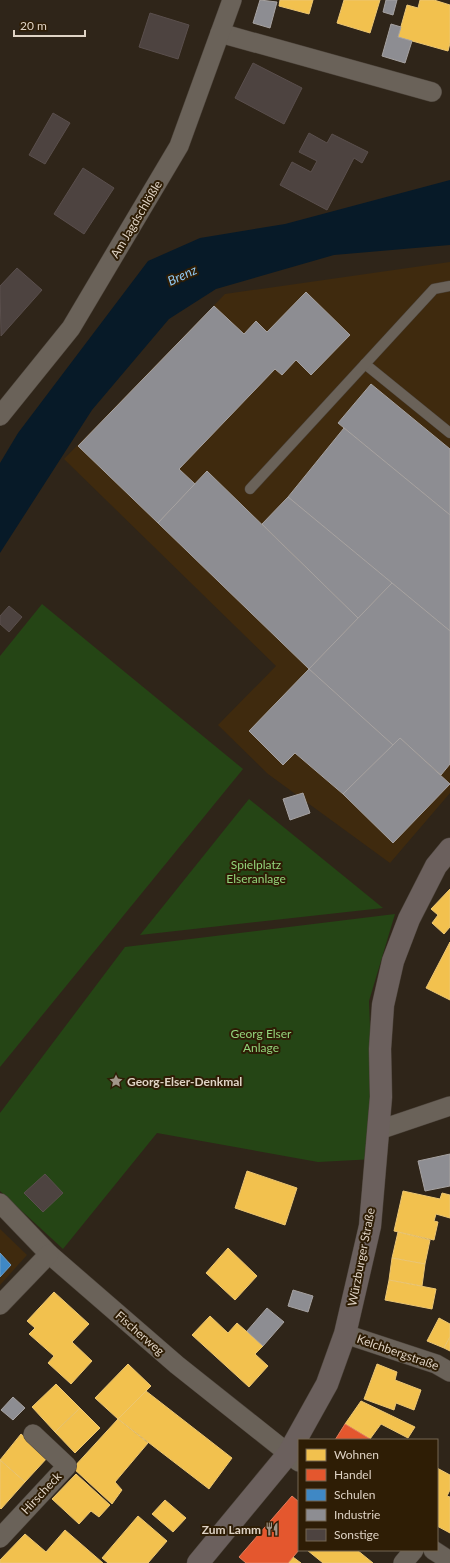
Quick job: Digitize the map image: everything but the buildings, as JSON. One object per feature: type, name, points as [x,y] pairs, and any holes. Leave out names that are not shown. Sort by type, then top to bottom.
[{"type":"main road","name":"Würzburger Straße","points":[[302,1439],[327,1384],[345,1334],[370,1226],[381,1097],[380,1049],[383,1005],[393,961],[409,919],[433,872],[450,849]]},
{"type":"main road","name":"Würzburger Straße","points":[[198,1563],[293,1458],[298,1447]]},
{"type":"street","name":"Am Jagdschlößle","points":[[0,416],[71,328],[178,146],[232,0]]},
{"type":"street","points":[[220,33],[432,92]]},
{"type":"street","points":[[379,1130],[448,1110]]},
{"type":"street","name":"Fischerweg","points":[[0,1202],[49,1254],[177,1365],[293,1458]]},
{"type":"street","points":[[0,1305],[49,1254]]},
{"type":"street","name":"Kelchbergstraße","points":[[345,1334],[436,1364],[450,1372]]},
{"type":"street","name":"Hirscheck","points":[[0,1538],[67,1466],[33,1434]]},
{"type":"street","points":[[403,1563],[413,1551]]},
{"type":"street","points":[[434,1551],[450,1561]]},
{"type":"lane","points":[[250,489],[434,289],[450,286]]},
{"type":"lane","points":[[365,364],[450,433]]},
{"type":"shaded area","points":[[450,262],[450,793],[390,863],[268,774],[218,725],[276,666],[64,459],[225,294]]},
{"type":"shaded area","points":[[0,1229],[27,1255],[0,1285]]},
{"type":"green space","points":[[42,604],[243,769],[0,1067],[0,656]]},
{"type":"green space","name":"Spielplatz Elseranlage","points":[[249,799],[383,908],[140,935]]},
{"type":"green space","name":"Georg Elser Anlage","points":[[395,914],[369,1001],[375,1159],[318,1162],[157,1133],[63,1249],[0,1191],[0,1113],[125,947]]},
{"type":"water","name":"Brenz","points":[[450,180],[450,245],[334,255],[216,289],[169,319],[92,410],[0,553],[0,463],[18,433],[148,261],[200,238],[285,224]]},
{"type":"place","name":"Georg-Elser-Denkmal","points":[[116,1081]]},
{"type":"place","name":"Zum Lamm","points":[[272,1529]]}]
